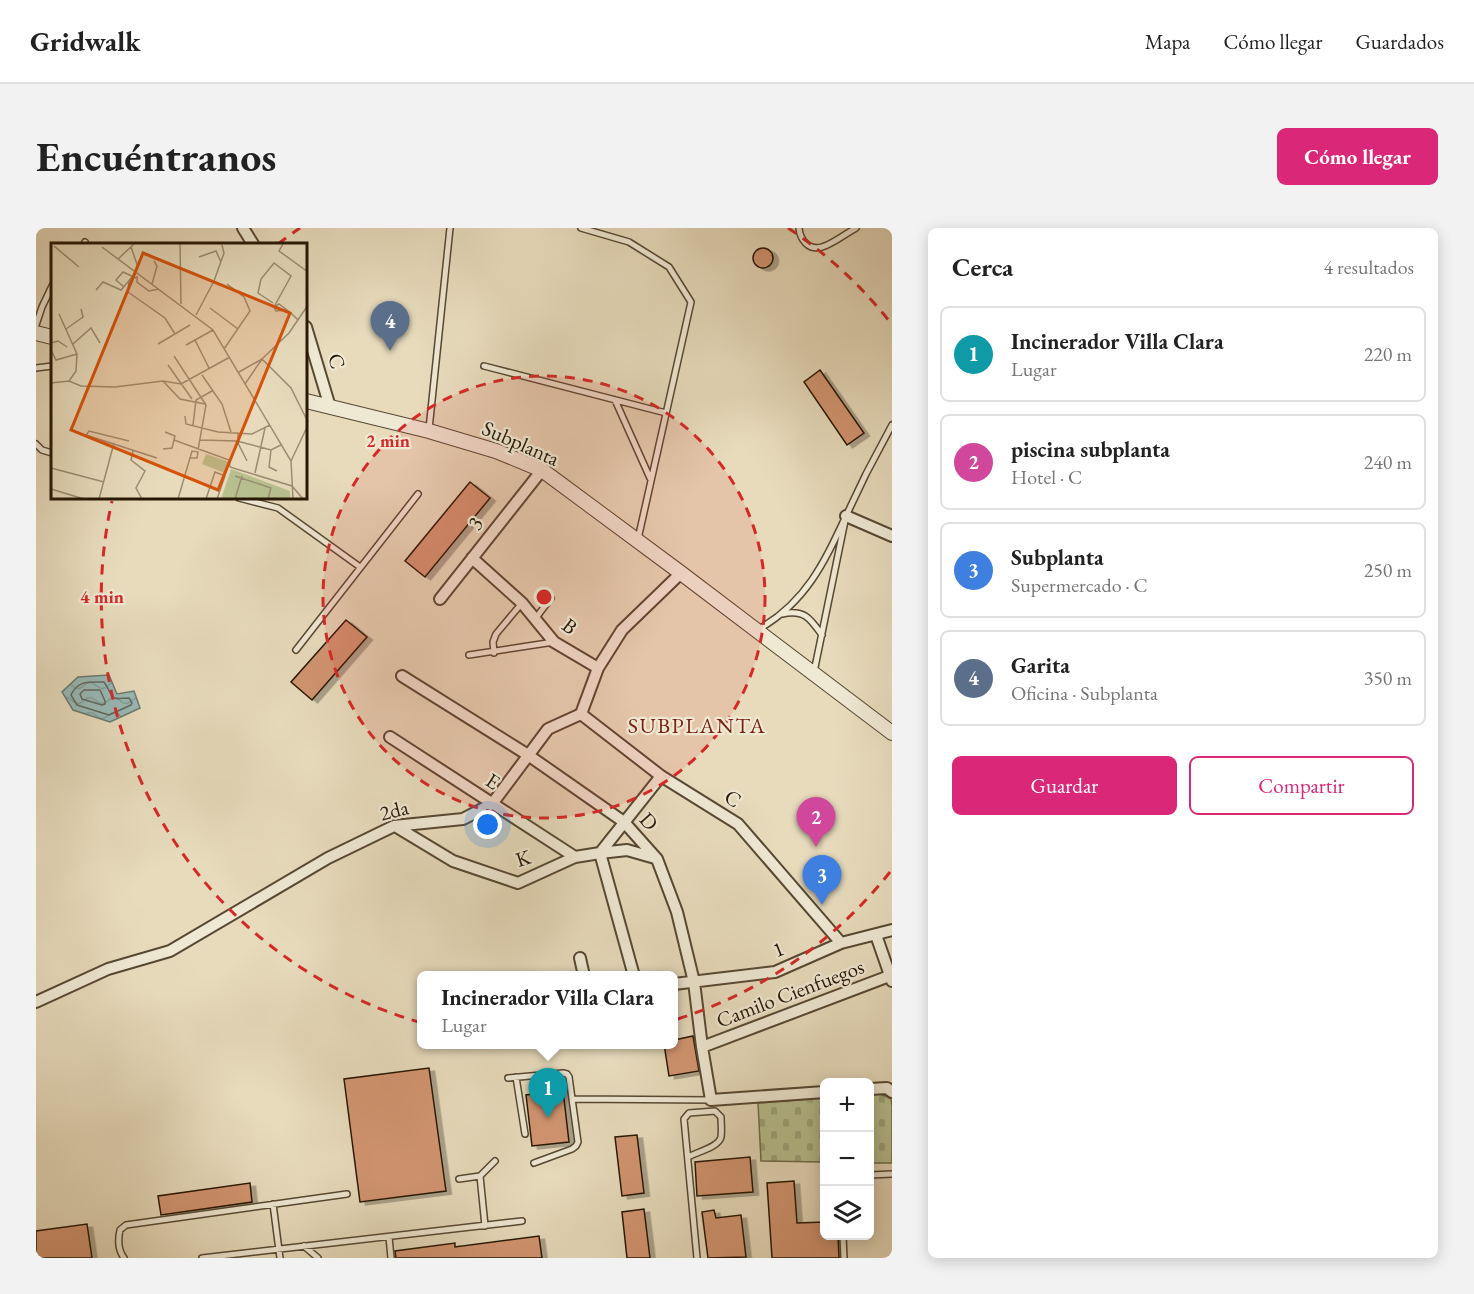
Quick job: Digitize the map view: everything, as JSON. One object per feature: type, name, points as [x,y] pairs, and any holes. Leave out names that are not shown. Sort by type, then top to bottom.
[{"type":"street","points":[[243,228],[252,243]]},
{"type":"street","points":[[36,333],[51,337]]},
{"type":"street","name":"C","points":[[308,334],[330,407]]},
{"type":"street","name":"Subplanta","points":[[308,402],[429,431],[496,451],[542,470],[892,733]]},
{"type":"street","name":"3","points":[[440,599],[542,470]]},
{"type":"street","points":[[846,516],[892,536]]},
{"type":"street","name":"B","points":[[472,558],[522,603],[554,642],[598,668]]},
{"type":"street","points":[[581,714],[598,668],[622,630],[681,573]]},
{"type":"street","name":"D","points":[[402,676],[528,755],[624,822],[657,859],[677,912],[694,982],[711,1100]]},
{"type":"street","name":"C","points":[[581,714],[661,776],[738,824],[841,943]]},
{"type":"street","name":"2da","points":[[36,1002],[108,969],[170,951],[328,858],[394,826],[463,819],[492,804],[548,729],[581,714]]},
{"type":"street","name":"E","points":[[390,737],[575,857]]},
{"type":"street","points":[[633,971],[600,853],[661,776]]},
{"type":"street","name":"K","points":[[394,826],[453,861],[518,883],[575,857],[627,850],[657,859]]},
{"type":"street","name":"1","points":[[678,984],[775,972],[841,943],[892,930]]},
{"type":"street","points":[[876,935],[891,977]]},
{"type":"street","points":[[580,958],[583,971]]},
{"type":"street","name":"Camilo Cienfuegos","points":[[702,1047],[891,977]]},
{"type":"street","points":[[874,1089],[887,1088],[892,1092]]},
{"type":"street","points":[[711,1100],[820,1092]]},
{"type":"lane","points":[[429,431],[450,228]]},
{"type":"lane","points":[[581,228],[629,242],[669,267],[691,302],[637,541]]},
{"type":"lane","points":[[799,228],[803,242],[821,248],[856,228]]},
{"type":"lane","points":[[36,325],[39,306],[51,288]]},
{"type":"lane","points":[[36,368],[51,366]]},
{"type":"lane","points":[[484,366],[666,413]]},
{"type":"lane","points":[[615,400],[651,479]]},
{"type":"lane","points":[[757,631],[774,621],[793,604],[824,562],[892,425]]},
{"type":"lane","points":[[36,444],[42,450],[51,453]]},
{"type":"lane","points":[[296,650],[418,494]]},
{"type":"lane","points":[[246,500],[278,508],[360,567]]},
{"type":"lane","points":[[814,674],[846,516]]},
{"type":"lane","points":[[535,619],[551,598]]},
{"type":"lane","points":[[494,652],[493,642],[496,633],[522,603]]},
{"type":"lane","points":[[781,614],[794,612],[804,615],[813,622],[822,635]]},
{"type":"lane","points":[[469,656],[554,642]]},
{"type":"lane","points":[[508,1078],[563,1073],[569,1077],[578,1142],[572,1149],[534,1163]]},
{"type":"lane","points":[[516,1077],[525,1134]]},
{"type":"lane","points":[[572,1099],[711,1100]]},
{"type":"lane","points":[[688,1157],[715,1146],[719,1142],[721,1117],[715,1111],[689,1113],[684,1119],[697,1258]]},
{"type":"lane","points":[[459,1179],[480,1176],[495,1161]]},
{"type":"lane","points":[[874,1175],[892,1174]]},
{"type":"lane","points":[[480,1176],[484,1226]]},
{"type":"lane","points":[[124,1258],[118,1237],[120,1230],[126,1225],[347,1194]]},
{"type":"lane","points":[[273,1204],[280,1258]]},
{"type":"lane","points":[[202,1258],[522,1221]]},
{"type":"lane","points":[[389,1237],[392,1258]]},
{"type":"lane","points":[[843,1240],[844,1258]]},
{"type":"lane","points":[[304,1246],[318,1258]]},
{"type":"green space","points":[[879,1093],[891,1099],[892,1163],[874,1163],[874,1094]]},
{"type":"green space","points":[[820,1098],[820,1162],[761,1161],[758,1103]]},
{"type":"water","points":[[109,675],[117,694],[134,691],[140,708],[110,722],[73,710],[62,692],[78,677]]},
{"type":"building","points":[[763,248],[770,251],[773,258],[770,265],[763,268],[756,265],[753,258],[756,251]]},
{"type":"building","points":[[820,370],[864,433],[847,445],[804,382]]},
{"type":"building","points":[[470,482],[490,498],[425,577],[405,561]]},
{"type":"building","points":[[346,620],[367,637],[312,700],[291,682]]},
{"type":"building","points":[[693,1036],[699,1071],[669,1076],[665,1049],[678,1049],[678,1039]]},
{"type":"building","points":[[429,1068],[446,1191],[360,1202],[344,1079]]},
{"type":"building","points":[[563,1090],[569,1142],[532,1146],[526,1095]]},
{"type":"building","points":[[637,1135],[644,1193],[622,1196],[615,1137]]},
{"type":"building","points":[[750,1157],[753,1192],[697,1196],[695,1162]]},
{"type":"building","points":[[794,1181],[797,1223],[820,1222],[820,1240],[838,1240],[839,1258],[772,1258],[767,1183]]},
{"type":"building","points":[[250,1183],[252,1202],[161,1215],[158,1196]]},
{"type":"building","points":[[644,1209],[650,1258],[627,1258],[622,1212]]},
{"type":"building","points":[[714,1210],[716,1218],[741,1215],[746,1257],[708,1258],[702,1212]]},
{"type":"building","points":[[87,1224],[92,1258],[36,1258],[36,1231]]},
{"type":"building","points":[[539,1236],[542,1258],[396,1258],[395,1251],[455,1243],[455,1247]]},
{"type":"place","name":"Garita","points":[[390,351]]},
{"type":"place","name":"piscina subplanta","points":[[816,847]]},
{"type":"place","name":"Subplanta","points":[[822,905]]},
{"type":"place","name":"Incinerador Villa Clara","points":[[548,1118]]},
{"type":"district","name":"SUBPLANTA","points":[[697,725]]}]
